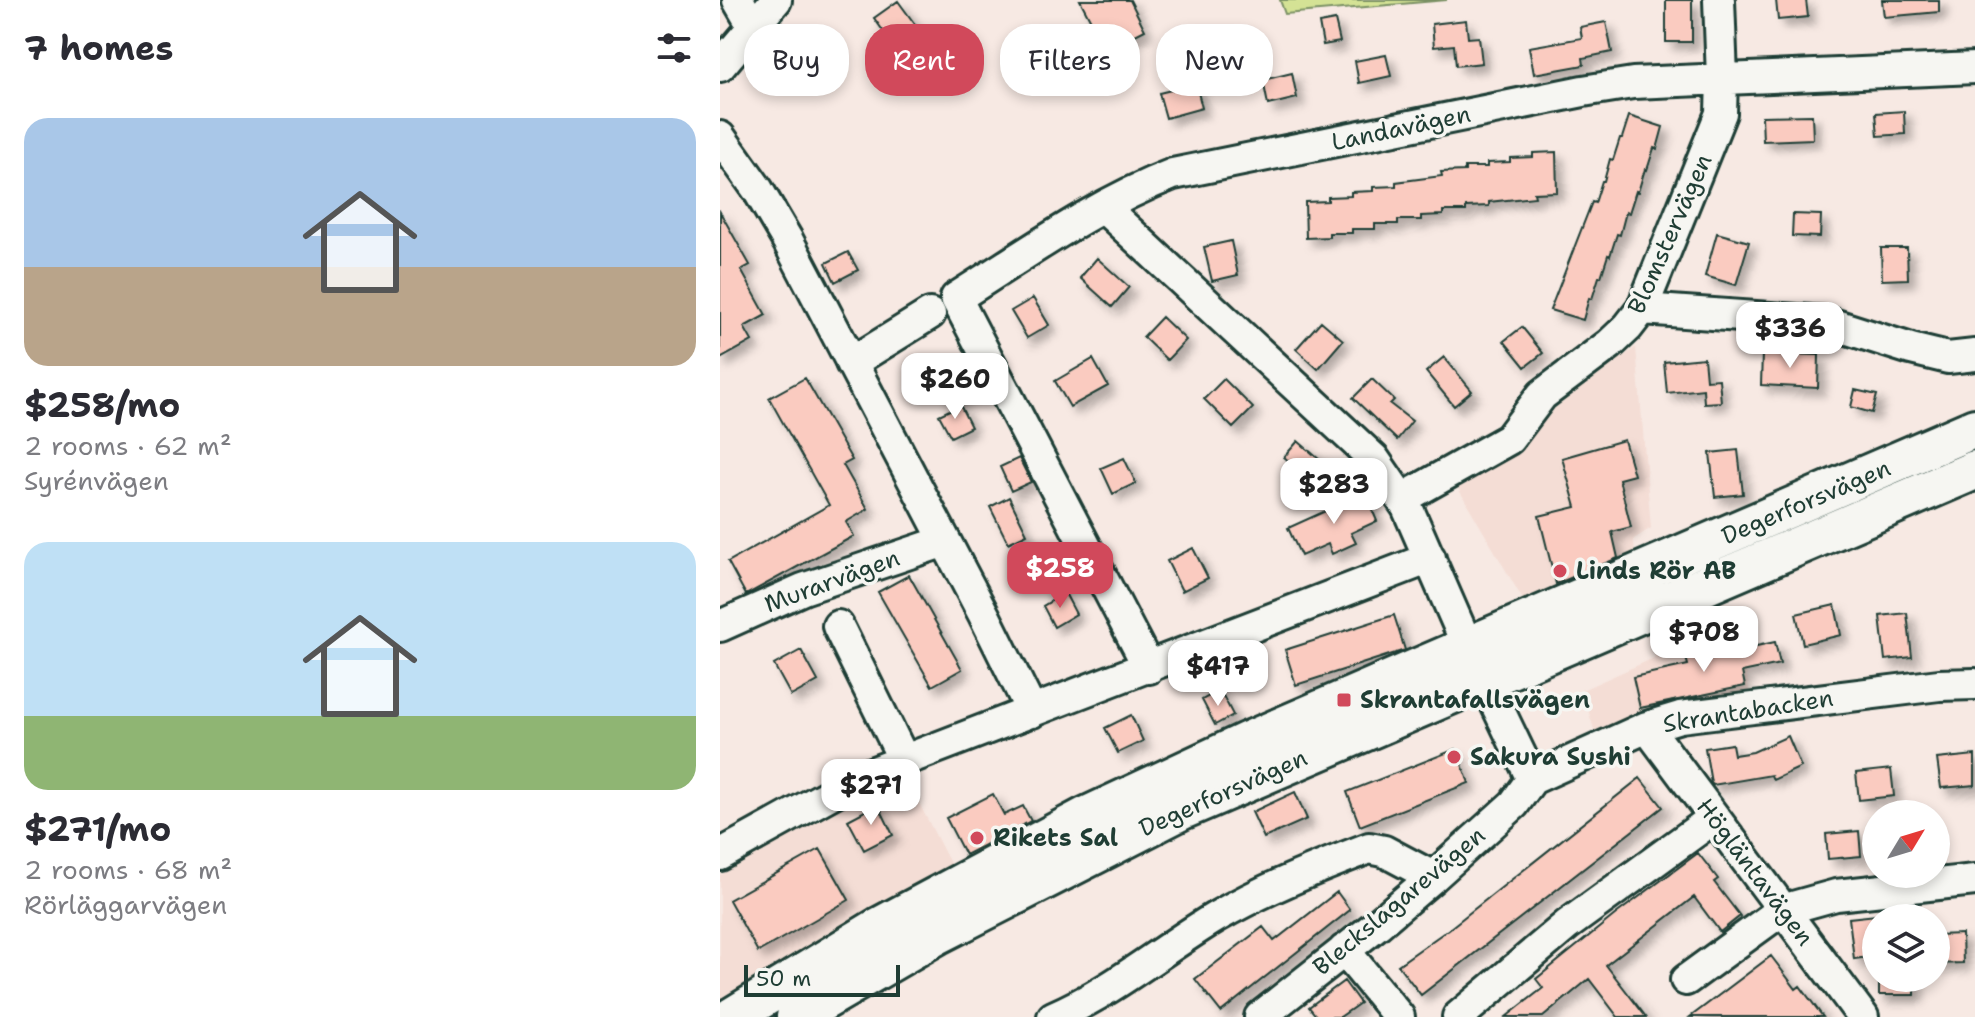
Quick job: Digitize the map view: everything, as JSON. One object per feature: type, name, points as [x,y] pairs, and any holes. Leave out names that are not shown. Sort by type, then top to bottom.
[{"type":"main road","name":"Degerforsvägen","points":[[796,1017],[937,935],[1476,663],[1975,428]]},
{"type":"main road","name":"Degerforsvägen","points":[[732,1017],[879,927],[1085,817],[1246,742],[1476,663],[1975,470]]},
{"type":"street","points":[[720,66],[746,13],[776,0]]},
{"type":"street","name":"Blomstervägen","points":[[1402,499],[1509,439],[1542,395],[1610,344],[1642,309],[1721,113],[1719,0]]},
{"type":"street","name":"Landavägen","points":[[1149,668],[956,298],[1103,207],[1142,186],[1188,171],[1583,91],[1663,80],[1975,68]]},
{"type":"street","points":[[720,137],[758,190],[788,241],[1032,712]]},
{"type":"street","points":[[1103,207],[1374,459],[1402,499],[1532,779]]},
{"type":"street","points":[[1642,309],[1826,322],[1948,358],[1975,355]]},
{"type":"street","points":[[851,363],[930,314]]},
{"type":"street","name":"Murarvägen","points":[[720,626],[803,589],[945,541]]},
{"type":"street","points":[[720,855],[861,777],[1430,558]]},
{"type":"street","points":[[838,626],[904,760]]},
{"type":"street","name":"Skrantabacken","points":[[1532,779],[1647,727],[1680,717],[1939,685],[1975,684]]},
{"type":"street","name":"Högläntavägen","points":[[1647,727],[1863,1017]]},
{"type":"street","name":"Bleckslagarevägen","points":[[1260,1017],[1433,877],[1514,804],[1532,779]]},
{"type":"street","points":[[1458,1017],[1567,925],[1714,818]]},
{"type":"street","points":[[1053,1017],[1096,995],[1246,901],[1369,848],[1384,851],[1433,877]]},
{"type":"street","points":[[1686,980],[1782,910],[1836,895],[1975,880]]},
{"type":"street","points":[[1344,950],[1399,1017]]},
{"type":"shaded area","points":[[1636,347],[1651,528],[1634,539],[1635,563],[1529,610],[1455,483]]},
{"type":"shaded area","points":[[1736,607],[1750,695],[1597,739],[1582,690],[1654,658],[1658,645]]},
{"type":"shaded area","points":[[905,776],[953,869],[720,1006],[720,875],[815,820]]},
{"type":"green space","points":[[1280,0],[1447,0],[1285,14]]},
{"type":"building","points":[[1080,0],[1130,0],[1145,30],[1140,33],[1140,24],[1092,24]]},
{"type":"building","points":[[1666,0],[1692,0],[1692,42],[1666,42]]},
{"type":"building","points":[[1776,0],[1806,0],[1808,17],[1778,20]]},
{"type":"building","points":[[1882,0],[1939,0],[1939,12],[1884,17]]},
{"type":"building","points":[[898,1],[915,24],[878,24],[874,18]]},
{"type":"building","points":[[1335,20],[1340,42],[1323,45],[1319,23]]},
{"type":"building","points":[[1466,20],[1468,38],[1479,37],[1482,63],[1456,66],[1454,45],[1434,47],[1432,24]]},
{"type":"building","points":[[1606,22],[1612,52],[1583,58],[1584,65],[1534,74],[1529,47],[1582,38],[1580,27]]},
{"type":"building","points":[[1386,55],[1391,76],[1359,83],[1355,61]]},
{"type":"building","points":[[1292,73],[1297,98],[1268,105],[1266,96],[1273,96],[1273,78]]},
{"type":"building","points":[[1160,96],[1199,96],[1202,108],[1166,118]]},
{"type":"building","points":[[1904,111],[1905,134],[1878,136],[1876,113]]},
{"type":"building","points":[[1812,115],[1813,139],[1763,141],[1762,116]]},
{"type":"building","points":[[1629,116],[1663,127],[1657,149],[1654,148],[1629,213],[1626,212],[1620,235],[1617,234],[1592,299],[1589,298],[1583,320],[1550,310],[1592,202],[1595,203]]},
{"type":"building","points":[[1556,152],[1557,192],[1489,202],[1489,206],[1466,207],[1466,211],[1443,211],[1443,215],[1421,216],[1421,220],[1375,224],[1375,229],[1352,229],[1352,233],[1329,233],[1329,237],[1306,238],[1305,202],[1351,196],[1351,192],[1373,191],[1373,187],[1396,186],[1396,182],[1442,176],[1441,172],[1465,171],[1465,167],[1487,167],[1487,163],[1510,162],[1510,158],[1533,157],[1533,153]]},
{"type":"building","points":[[720,212],[750,265],[741,270],[766,315],[744,327],[752,341],[720,359]]},
{"type":"building","points":[[1793,214],[1821,215],[1820,237],[1792,236]]},
{"type":"building","points":[[1717,233],[1749,242],[1736,285],[1705,276]]},
{"type":"building","points":[[1231,241],[1238,275],[1212,281],[1204,247]]},
{"type":"building","points":[[1881,248],[1907,248],[1908,279],[1882,280]]},
{"type":"building","points":[[848,252],[858,270],[835,282],[826,263]]},
{"type":"building","points":[[1097,258],[1129,287],[1112,307],[1080,278]]},
{"type":"building","points":[[1033,298],[1049,325],[1027,338],[1011,311]]},
{"type":"building","points":[[1162,317],[1186,340],[1167,360],[1143,337]]},
{"type":"building","points":[[1321,321],[1343,340],[1318,369],[1296,349]]},
{"type":"building","points":[[1522,327],[1543,353],[1525,367],[1504,341]]},
{"type":"building","points":[[1762,353],[1819,355],[1818,388],[1761,385]]},
{"type":"building","points":[[1444,357],[1472,391],[1454,406],[1426,372]]},
{"type":"building","points":[[1704,358],[1706,380],[1719,379],[1721,402],[1704,403],[1703,389],[1667,393],[1664,362]]},
{"type":"building","points":[[1093,359],[1108,386],[1070,407],[1055,381]]},
{"type":"building","points":[[961,365],[974,391],[953,401],[940,375]]},
{"type":"building","points":[[805,378],[852,460],[843,465],[868,509],[846,522],[854,536],[746,595],[728,562],[829,505],[769,398]]},
{"type":"building","points":[[1224,379],[1253,408],[1233,428],[1204,399]]},
{"type":"building","points":[[1372,379],[1394,400],[1390,404],[1412,421],[1397,440],[1353,398]]},
{"type":"building","points":[[1855,390],[1877,395],[1872,413],[1851,407]]},
{"type":"building","points":[[960,405],[971,427],[951,437],[939,415]]},
{"type":"building","points":[[1624,440],[1634,475],[1619,479],[1631,527],[1612,532],[1618,558],[1556,584],[1539,516],[1576,507],[1562,458]]},
{"type":"building","points":[[1298,441],[1320,460],[1306,476],[1284,457]]},
{"type":"building","points":[[1738,450],[1743,494],[1715,497],[1710,453]]},
{"type":"building","points":[[1019,458],[1031,482],[1011,491],[1000,467]]},
{"type":"building","points":[[1124,458],[1136,483],[1113,494],[1101,468]]},
{"type":"building","points":[[1365,493],[1377,521],[1351,533],[1356,543],[1332,554],[1328,544],[1301,556],[1288,528]]},
{"type":"building","points":[[1009,497],[1027,534],[1008,543],[990,507]]},
{"type":"building","points":[[1193,548],[1208,578],[1182,591],[1167,561]]},
{"type":"building","points":[[1062,554],[1072,575],[1052,584],[1042,564]]},
{"type":"building","points":[[909,575],[962,669],[932,686],[878,592]]},
{"type":"building","points":[[1065,593],[1076,614],[1054,627],[1043,606]]},
{"type":"building","points":[[1835,605],[1841,635],[1803,644],[1796,614]]},
{"type":"building","points":[[1907,613],[1912,657],[1885,660],[1880,616]]},
{"type":"building","points":[[1394,615],[1405,650],[1296,685],[1285,650]]},
{"type":"building","points":[[1775,642],[1780,664],[1742,672],[1745,686],[1640,708],[1633,677],[1688,665],[1685,654],[1736,643],[1738,650]]},
{"type":"building","points":[[801,650],[818,681],[791,696],[774,665]]},
{"type":"building","points":[[1220,690],[1233,715],[1215,725],[1202,700]]},
{"type":"building","points":[[1131,715],[1143,741],[1118,753],[1105,728]]},
{"type":"building","points":[[1788,736],[1801,767],[1773,780],[1771,775],[1711,783],[1705,748],[1732,744],[1734,755],[1753,752]]},
{"type":"building","points":[[1456,749],[1469,783],[1360,826],[1347,792]]},
{"type":"building","points":[[1975,755],[1975,785],[1941,788],[1937,759]]},
{"type":"building","points":[[1891,769],[1894,796],[1859,800],[1856,773]]},
{"type":"building","points":[[1640,778],[1663,807],[1421,995],[1398,965],[1449,929]]},
{"type":"building","points":[[1295,792],[1307,819],[1264,838],[1252,812]]},
{"type":"building","name":"Rikets Sal","points":[[993,794],[1004,815],[1023,806],[1031,821],[965,855],[946,818]]},
{"type":"building","points":[[878,804],[893,835],[864,850],[848,820]]},
{"type":"building","points":[[1859,831],[1861,856],[1828,859],[1826,834]]},
{"type":"building","points":[[820,849],[849,900],[758,952],[729,900]]},
{"type":"building","points":[[1698,853],[1718,879],[1714,882],[1740,916],[1720,932],[1694,897],[1606,965],[1646,1017],[1618,1017],[1589,979],[1543,1017],[1506,1017],[1543,988],[1536,979]]},
{"type":"building","points":[[1337,892],[1350,910],[1221,1012],[1195,979],[1263,927],[1274,941]]},
{"type":"building","points":[[1862,917],[1862,958],[1854,959],[1849,918]]},
{"type":"building","points":[[1950,934],[1962,934],[1963,963],[1950,963]]},
{"type":"building","points":[[1771,956],[1796,989],[1800,986],[1823,1017],[1690,1017]]},
{"type":"building","points":[[1344,981],[1360,1003],[1340,1017],[1317,1017],[1309,1007]]},
{"type":"building","points":[[1879,992],[1915,992],[1915,995],[1879,995]]},
{"type":"place","name":"Linds Rör AB","points":[[1560,571]]},
{"type":"place","name":"Skrantafallsvägen","points":[[1344,700]]},
{"type":"place","name":"Sakura Sushi","points":[[1454,757]]},
{"type":"place","name":"Rikets Sal","points":[[977,838]]}]
